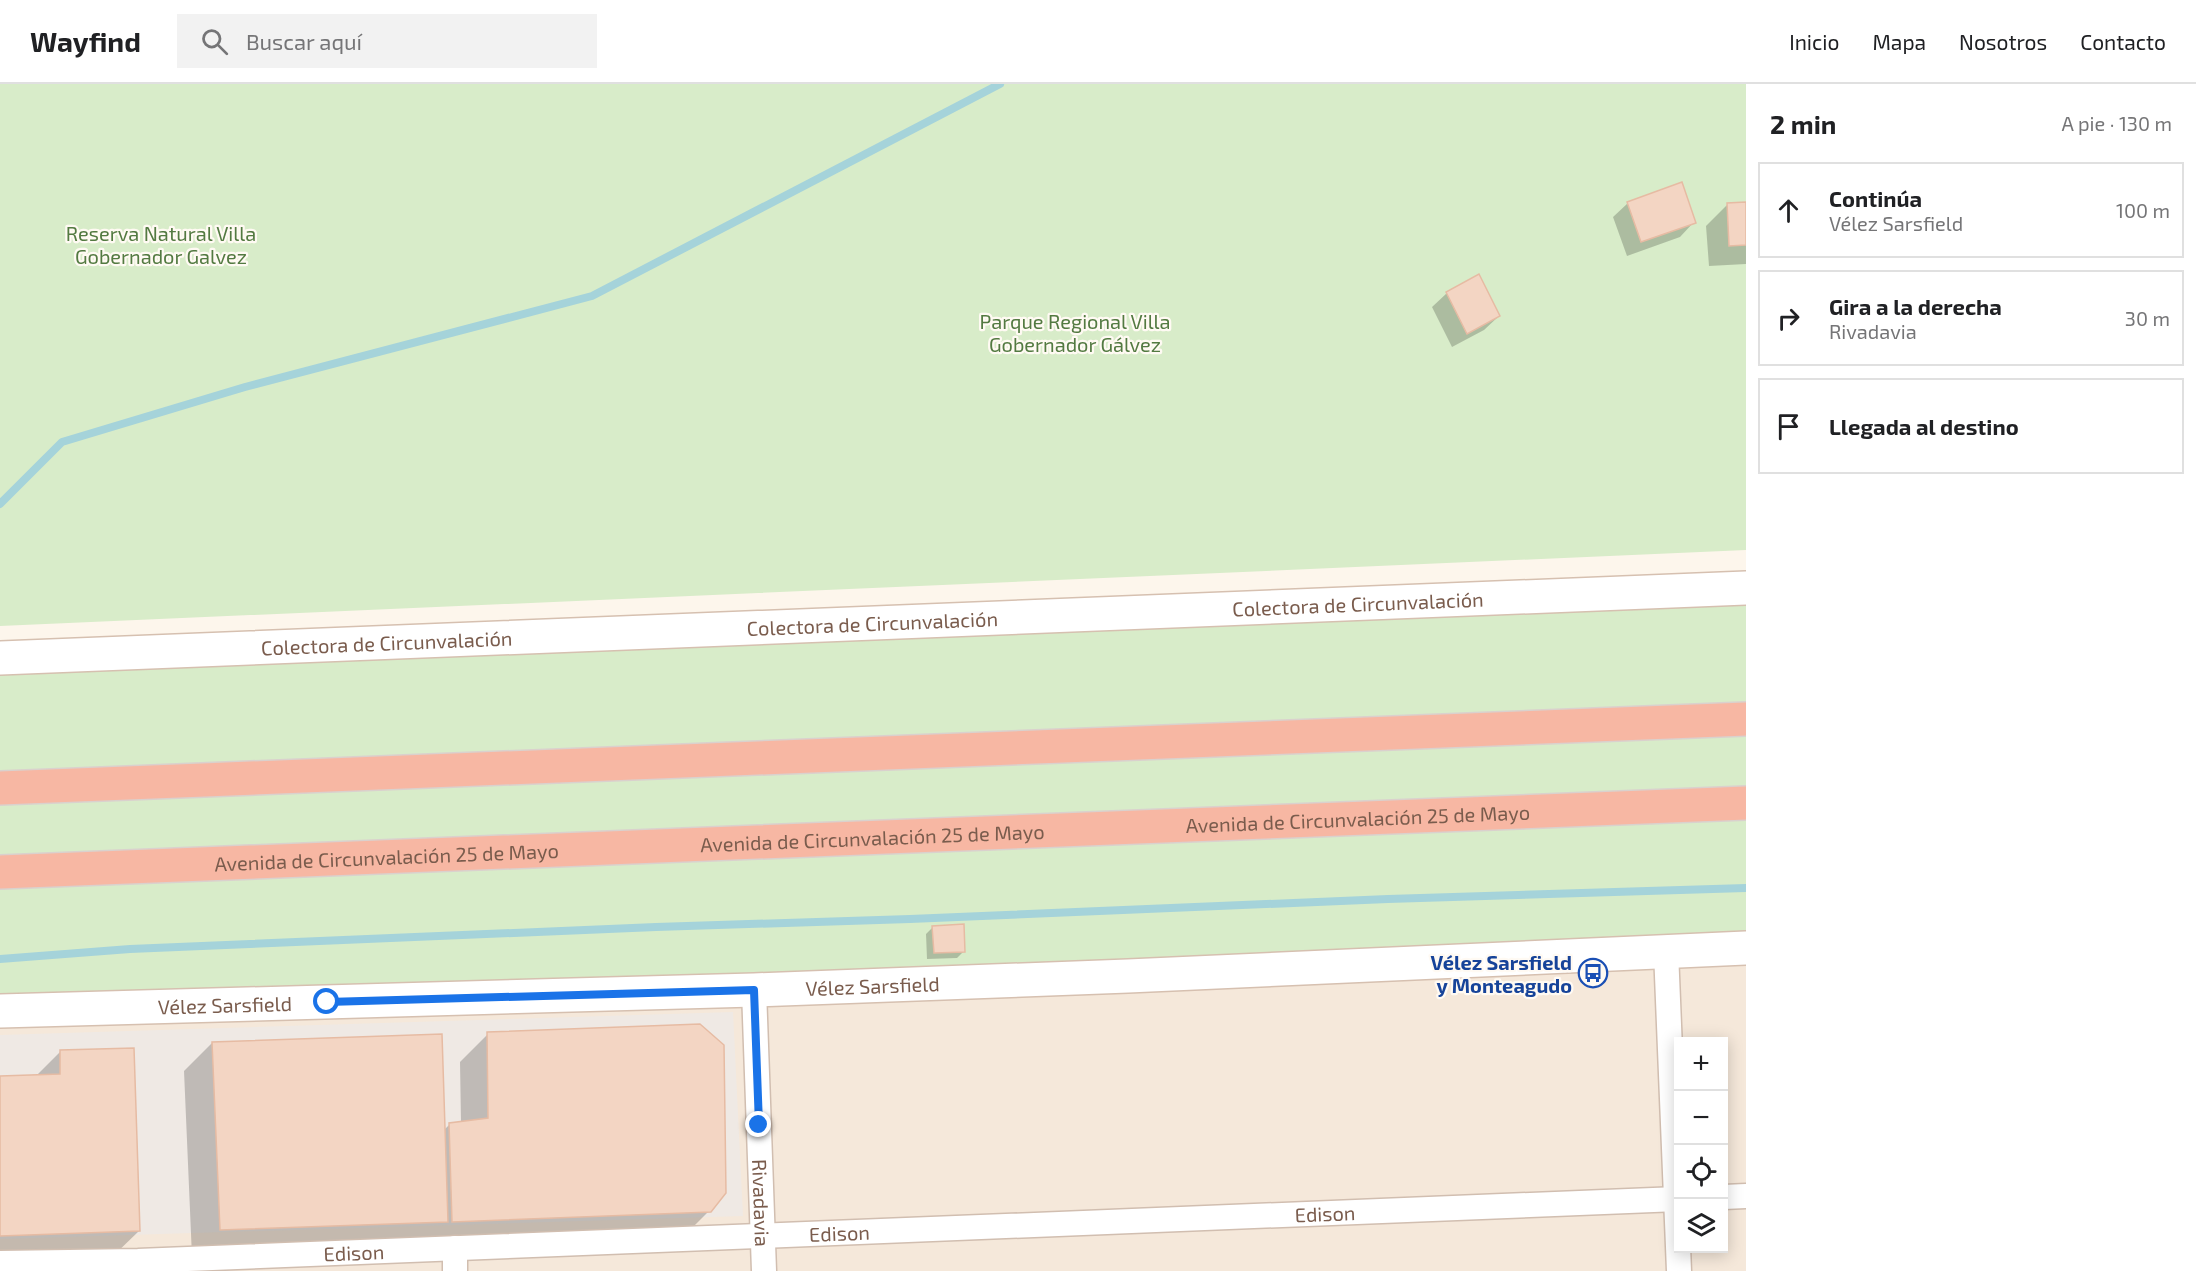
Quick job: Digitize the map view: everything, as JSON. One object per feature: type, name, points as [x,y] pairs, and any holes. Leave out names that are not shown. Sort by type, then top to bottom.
[{"type":"highway","points":[[0,788],[1746,719]]},
{"type":"highway","name":"Avenida de Circunvalación 25 de Mayo","points":[[0,872],[1746,803]]},
{"type":"main road","name":"Colectora de Circunvalación","points":[[0,658],[1746,588]]},
{"type":"main road","name":"Vélez Sarsfield","points":[[0,1011],[754,990],[1746,948]]},
{"type":"street","points":[[1666,951],[1675,1145]]},
{"type":"street","name":"Rivadavia","points":[[754,990],[764,1271]]},
{"type":"street","points":[[1728,1197],[1746,1196]]},
{"type":"street","name":"Edison","points":[[0,1263],[139,1266],[455,1259],[763,1236],[1674,1199]]},
{"type":"street","points":[[1678,1253],[1679,1271]]},
{"type":"shaded area","points":[[1746,948],[1746,1271],[0,1271],[0,1011]]},
{"type":"shaded area","points":[[733,1012],[743,1216],[0,1239],[0,1035]]},
{"type":"green space","name":"Parque Regional Villa Gobernador Gálvez","points":[[0,84],[1746,84],[1746,550],[0,626]]},
{"type":"green space","points":[[1746,588],[1746,948],[0,1011],[0,658]]},
{"type":"building","points":[[1682,182],[1696,223],[1641,242],[1627,202]]},
{"type":"building","points":[[1746,202],[1746,245],[1729,246],[1727,203]]},
{"type":"building","points":[[1479,274],[1500,316],[1467,334],[1446,292]]},
{"type":"building","points":[[964,924],[965,952],[934,953],[932,926]]},
{"type":"building","points":[[700,1024],[724,1045],[726,1193],[711,1212],[452,1222],[449,1123],[488,1118],[487,1032]]},
{"type":"building","points":[[442,1034],[448,1222],[220,1230],[212,1042]]},
{"type":"building","points":[[134,1048],[140,1231],[0,1236],[0,1076],[60,1074],[60,1050]]},
{"type":"waterway","points":[[0,504],[62,442],[245,387],[592,296],[1000,84]]},
{"type":"waterway","points":[[0,959],[130,949],[656,927],[1388,899],[1746,888]]},
{"type":"place","name":"Vélez Sarsfield y Monteagudo","points":[[1593,973]]},
{"type":"route","points":[[327,1002],[754,990],[759,1125]]},
{"type":"park label","name":"Reserva Natural Villa Gobernador Galvez","points":[[161,244]]}]
